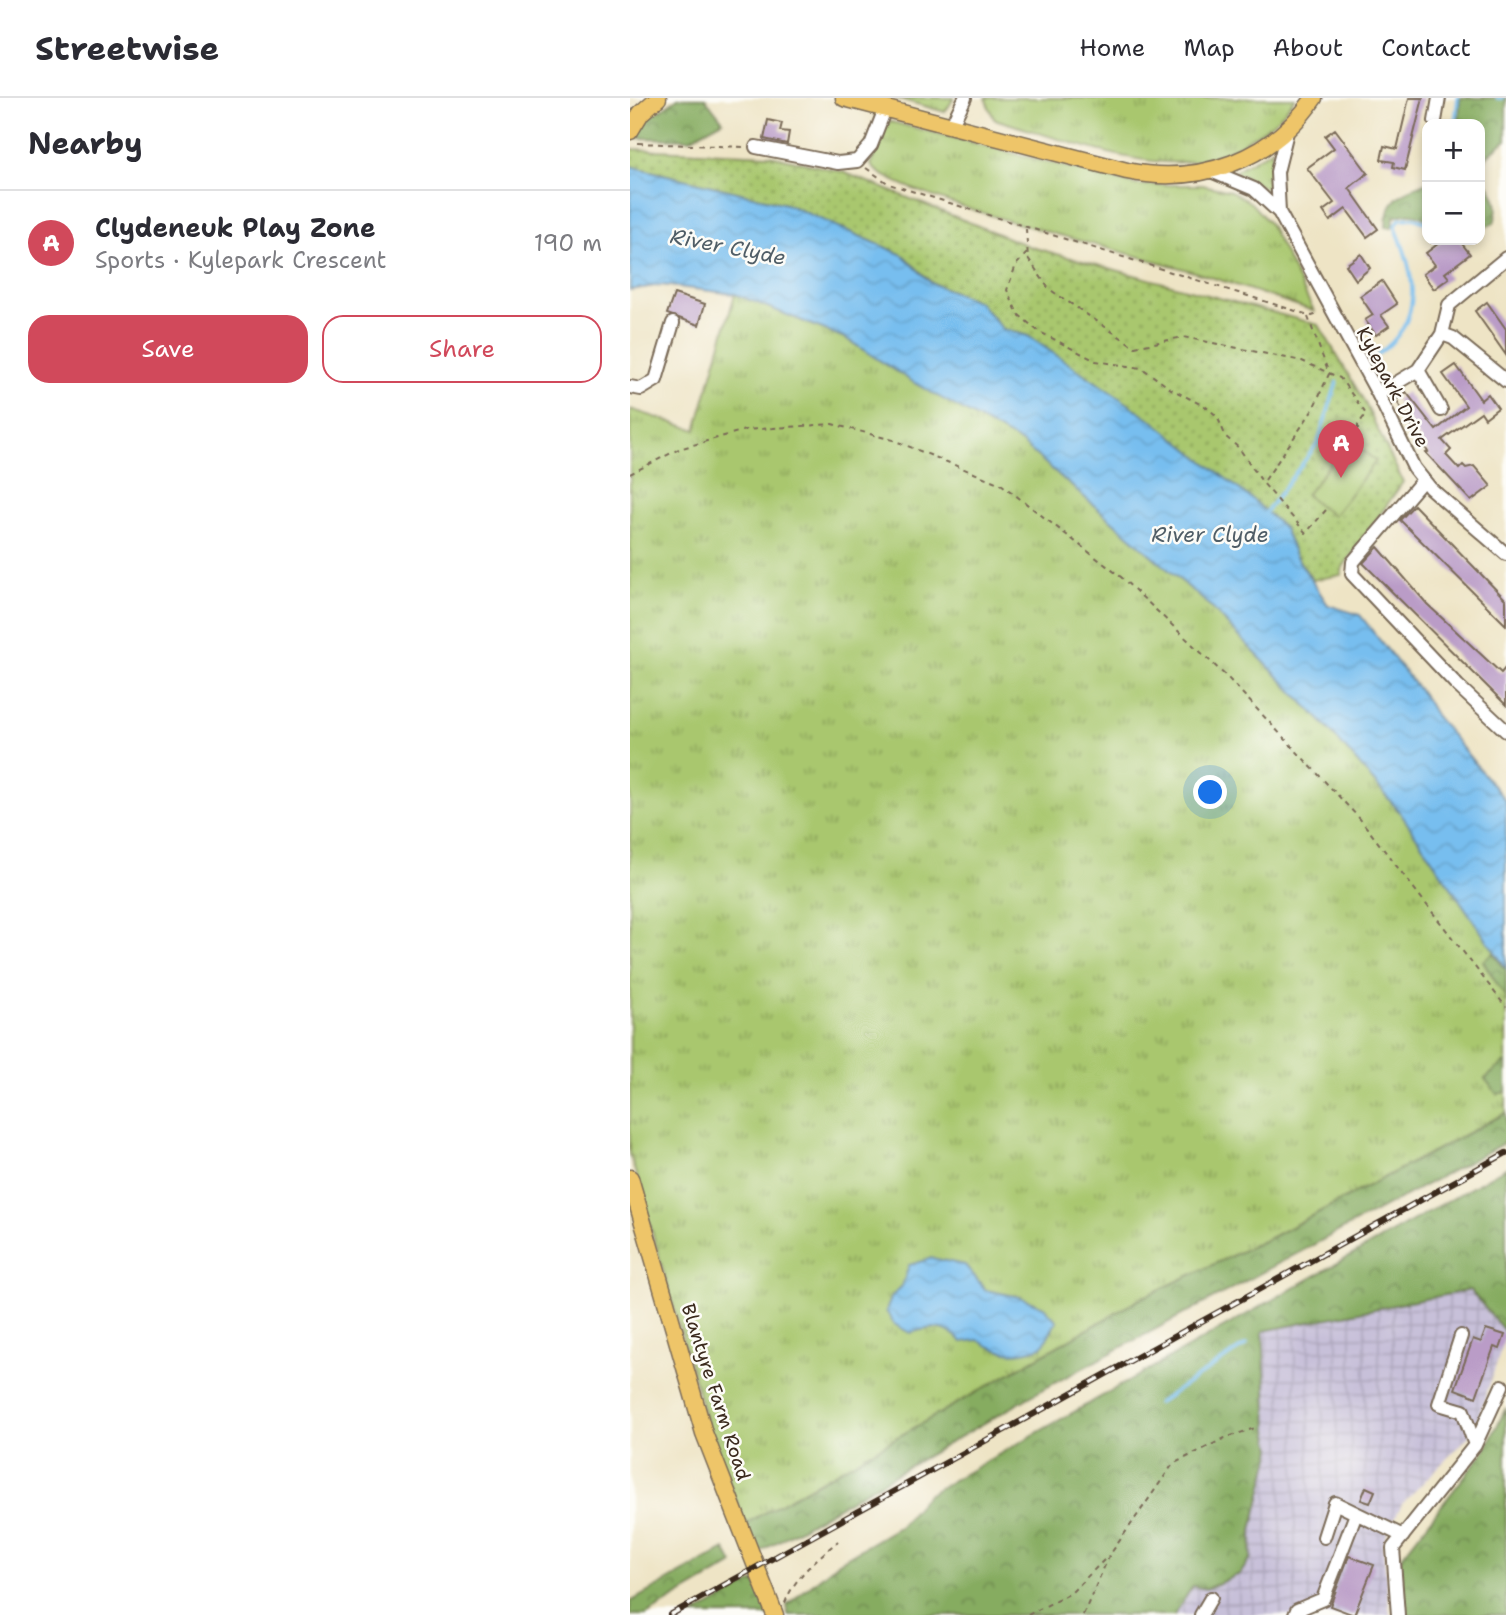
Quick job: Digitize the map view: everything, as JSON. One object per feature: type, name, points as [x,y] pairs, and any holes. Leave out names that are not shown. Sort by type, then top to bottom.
[{"type":"main road","points":[[632,137],[636,109],[658,98]]},
{"type":"main road","points":[[844,98],[1143,174],[1180,176],[1211,172],[1250,156],[1288,128],[1314,98]]},
{"type":"main road","name":"Blantyre Farm Road","points":[[630,1178],[690,1390],[718,1474],[779,1610]]},
{"type":"street","points":[[951,126],[965,98]]},
{"type":"street","points":[[1435,119],[1439,98]]},
{"type":"street","points":[[756,147],[838,163],[857,161],[871,145],[885,109]]},
{"type":"street","name":"Kylepark Drive","points":[[1279,212],[1278,173],[1288,128]]},
{"type":"street","name":"Kylepark Drive","points":[[1211,172],[1254,189],[1279,212],[1423,480],[1506,554]]},
{"type":"street","points":[[1378,394],[1418,370],[1442,334],[1449,305],[1506,258]]},
{"type":"street","points":[[630,387],[640,389],[656,380],[673,323]]},
{"type":"street","points":[[1442,334],[1453,338],[1506,381]]},
{"type":"street","points":[[1418,370],[1441,410]]},
{"type":"street","points":[[1423,480],[1353,562],[1352,573],[1458,686],[1506,732]]},
{"type":"street","points":[[1461,1336],[1439,1404],[1463,1411],[1475,1445]]},
{"type":"street","points":[[1398,1615],[1393,1548],[1475,1445],[1502,1385]]},
{"type":"street","points":[[1324,1537],[1335,1503],[1403,1536]]},
{"type":"street","points":[[1294,1615],[1297,1610],[1323,1599],[1356,1514]]},
{"type":"street","points":[[1201,1615],[1211,1598]]},
{"type":"path","points":[[632,137],[756,147]]},
{"type":"path","points":[[857,161],[889,184],[1312,316]]},
{"type":"path","points":[[1026,228],[1028,252],[1039,277],[1049,289],[1135,347],[1183,337],[1302,361],[1340,378],[1366,414],[1358,425],[1357,446]]},
{"type":"path","points":[[1028,252],[1016,265],[1007,290],[1018,314],[1038,331],[1096,361],[1142,368],[1171,389],[1206,407],[1217,416],[1226,437],[1240,448],[1263,483],[1306,533],[1326,510]]},
{"type":"path","points":[[1263,483],[1312,411],[1329,374],[1307,314]]},
{"type":"path","points":[[630,474],[679,449],[745,430],[832,424],[893,440],[1001,484],[1121,577],[1227,677],[1360,819],[1506,1007]]},
{"type":"path","points":[[1028,1615],[1071,1593],[1109,1556],[1173,1464],[1225,1438],[1255,1428]]},
{"type":"path","points":[[779,1610],[791,1588],[838,1541]]},
{"type":"path","points":[[1083,1615],[1109,1556]]},
{"type":"shaded area","points":[[1470,1290],[1506,1335],[1474,1431],[1402,1504],[1386,1536],[1383,1546],[1390,1615],[1174,1615],[1193,1586],[1251,1558],[1252,1530],[1272,1449],[1268,1430],[1263,1331]]},
{"type":"green space","points":[[678,98],[705,98],[723,121],[690,139],[634,138],[650,117]]},
{"type":"green space","points":[[896,98],[954,98],[945,112]]},
{"type":"green space","points":[[985,98],[1295,98],[1270,125],[1226,152],[1185,162],[1159,162],[1101,151],[994,119]]},
{"type":"green space","points":[[1460,98],[1506,98],[1506,140],[1485,160],[1485,119],[1459,119]]},
{"type":"green space","points":[[888,121],[1137,185],[1202,185],[1231,191],[1251,203],[1269,223],[1314,311],[1194,272],[1013,222],[920,192],[887,177],[871,165],[877,134]]},
{"type":"green space","points":[[630,149],[770,155],[843,172],[1031,247],[1319,325],[1364,401],[1403,482],[1343,567],[1341,575],[1313,580],[1295,555],[1284,528],[1028,336],[1003,329],[979,302],[932,283],[903,255],[786,204],[630,166]]},
{"type":"green space","points":[[1272,150],[1270,191],[1236,172],[1236,170]]},
{"type":"green space","points":[[1485,181],[1496,202],[1494,223],[1485,227]]},
{"type":"green space","points":[[1422,184],[1422,218],[1403,214],[1394,217],[1392,228],[1386,227],[1389,209],[1404,193]]},
{"type":"green space","points":[[735,294],[845,338],[916,384],[1022,443],[1208,604],[1327,727],[1399,811],[1506,968],[1506,1113],[1272,1237],[1144,1297],[745,1524],[707,1424],[630,1154],[630,409],[696,430]]},
{"type":"green space","points":[[1349,440],[1376,461],[1333,516],[1306,495]]},
{"type":"green space","points":[[1493,953],[1506,970],[1506,998],[1483,961]]},
{"type":"green space","points":[[1506,1061],[1506,1092],[1497,1094],[1485,1079]]},
{"type":"green space","points":[[1506,1113],[1506,1142],[1047,1387],[756,1554],[745,1524],[1144,1297],[1272,1237]]},
{"type":"green space","points":[[1506,1168],[1506,1333],[1470,1290],[1263,1331],[1268,1430],[1272,1449],[1252,1530],[1251,1558],[1240,1574],[1206,1589],[1193,1586],[1174,1615],[788,1615],[787,1605],[839,1562],[900,1526],[927,1495]]},
{"type":"green space","points":[[1506,1408],[1506,1615],[1405,1615],[1400,1559],[1485,1450]]},
{"type":"green space","points":[[725,1549],[733,1564],[646,1615],[630,1615],[630,1602]]},
{"type":"green space","points":[[755,1581],[769,1615],[694,1615]]},
{"type":"water","name":"River Clyde","points":[[630,166],[786,204],[903,255],[931,283],[979,302],[1003,329],[1028,336],[1152,420],[1284,528],[1295,555],[1328,605],[1360,615],[1426,699],[1435,715],[1506,801],[1506,968],[1399,811],[1327,727],[1208,604],[1022,443],[916,384],[845,338],[735,294],[661,285],[630,290]]},
{"type":"water","points":[[932,1258],[965,1265],[986,1290],[1020,1297],[1044,1307],[1057,1321],[1042,1347],[1017,1353],[1002,1351],[978,1340],[962,1342],[950,1332],[938,1328],[910,1333],[894,1324],[886,1311],[892,1296],[902,1286],[909,1265]]},
{"type":"building","points":[[1409,98],[1423,98],[1405,170],[1393,167],[1394,162],[1381,160],[1384,146],[1397,149]]},
{"type":"building","points":[[768,120],[782,123],[780,131],[789,132],[787,144],[764,139]]},
{"type":"building","points":[[1335,129],[1368,173],[1349,188],[1378,229],[1367,237],[1346,209],[1330,221],[1323,211],[1334,203],[1307,168],[1334,148],[1325,136]]},
{"type":"building","points":[[1436,245],[1463,245],[1470,254],[1445,273],[1449,278],[1434,289],[1423,274],[1435,265],[1426,253]]},
{"type":"building","points":[[1361,254],[1370,268],[1356,280],[1346,265]]},
{"type":"building","points":[[1382,281],[1397,304],[1381,315],[1389,326],[1376,335],[1365,320],[1373,315],[1360,296]]},
{"type":"building","points":[[674,294],[705,304],[699,325],[667,314]]},
{"type":"building","points":[[1487,302],[1506,329],[1506,355],[1475,311]]},
{"type":"building","points":[[1456,365],[1481,400],[1488,394],[1498,408],[1485,418],[1481,412],[1442,440],[1451,450],[1446,455],[1459,469],[1463,465],[1466,468],[1474,466],[1491,486],[1471,501],[1426,453],[1428,452],[1396,400],[1406,392],[1436,430],[1466,406],[1443,374]]},
{"type":"building","points":[[1414,505],[1506,600],[1506,625],[1400,520]]},
{"type":"building","points":[[1378,547],[1427,604],[1501,673],[1506,667],[1506,705],[1363,563]]},
{"type":"building","points":[[1486,1329],[1505,1335],[1500,1349],[1494,1347],[1476,1397],[1455,1389],[1473,1339],[1481,1342]]},
{"type":"building","points":[[1366,1487],[1375,1491],[1370,1503],[1361,1500]]},
{"type":"building","points":[[1349,1556],[1374,1565],[1354,1615],[1330,1606]]},
{"type":"waterway","points":[[1456,119],[1458,98]]},
{"type":"waterway","points":[[1497,98],[1502,98]]},
{"type":"waterway","points":[[1378,354],[1404,327],[1410,311],[1411,278],[1408,261],[1395,226],[1400,219],[1414,218],[1422,221]]},
{"type":"waterway","points":[[1265,513],[1318,443],[1337,382]]},
{"type":"waterway","points":[[1158,1403],[1247,1344]]},
{"type":"railway","points":[[670,1615],[1506,1153]]},
{"type":"place","name":"Clydeneuk Play Zone","points":[[1341,478]]}]
